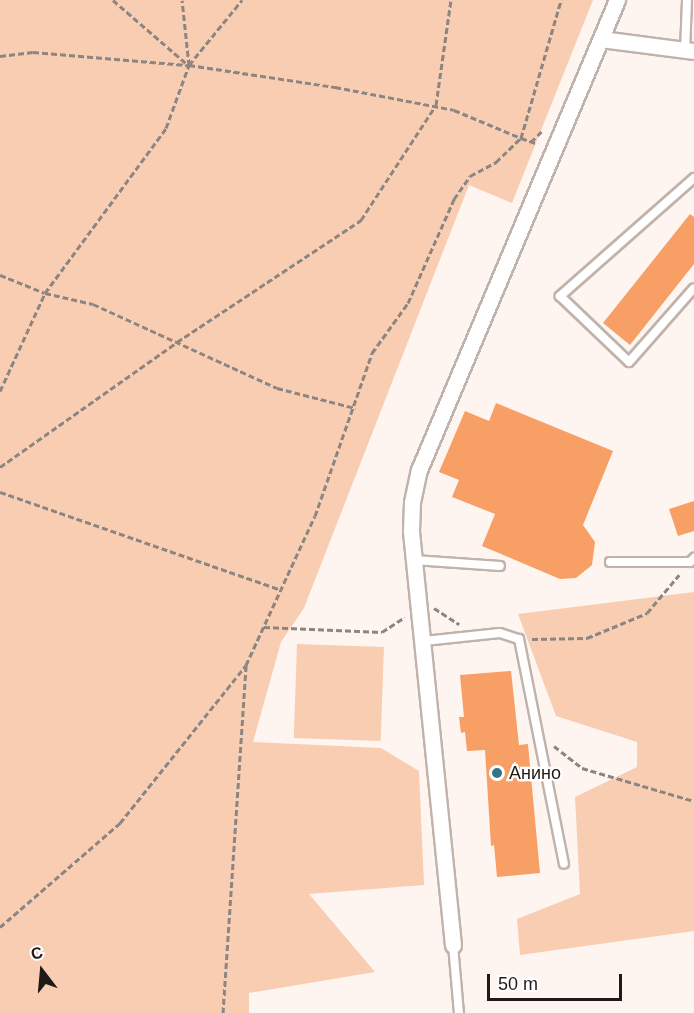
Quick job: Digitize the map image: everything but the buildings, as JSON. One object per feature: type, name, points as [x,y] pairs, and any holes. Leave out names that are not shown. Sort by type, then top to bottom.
[{"type":"street","points":[[453,945],[414,560],[412,502],[419,470],[617,0]]},
{"type":"street","points":[[601,39],[692,52]]},
{"type":"lane","points":[[687,0],[692,52]]},
{"type":"lane","points":[[694,178],[560,296],[629,362],[694,288]]},
{"type":"lane","points":[[414,560],[500,566]]},
{"type":"lane","points":[[610,562],[692,560]]},
{"type":"lane","points":[[424,641],[500,633],[519,639],[541,735],[564,864]]},
{"type":"lane","points":[[453,945],[459,1013]]},
{"type":"path","points":[[113,0],[189,65]]},
{"type":"path","points":[[182,0],[189,65]]},
{"type":"path","points":[[0,391],[45,293],[166,128],[189,65],[242,0]]},
{"type":"path","points":[[0,467],[177,342],[361,220],[436,105],[451,0]]},
{"type":"path","points":[[0,927],[120,823],[246,665],[315,516],[331,465],[355,408],[372,353],[408,303],[454,200],[470,176],[496,162],[521,138],[561,0]]},
{"type":"path","points":[[0,56],[33,52],[116,62],[189,65],[436,105],[454,110],[511,137],[531,142]]},
{"type":"path","points":[[0,275],[45,293],[93,304],[277,388],[355,408]]},
{"type":"path","points":[[0,492],[281,590]]},
{"type":"path","points":[[519,639],[587,638],[647,613],[692,560]]},
{"type":"path","points":[[264,627],[382,632],[420,607],[430,606],[477,635]]},
{"type":"path","points":[[223,1013],[246,665]]},
{"type":"path","points":[[541,735],[582,768],[694,801]]},
{"type":"shaded area","points":[[0,0],[593,0],[512,203],[469,185],[304,608],[281,642],[253,742],[381,748],[419,771],[424,885],[309,894],[375,972],[249,993],[249,1013],[0,1013]]},
{"type":"shaded area","points":[[694,592],[694,931],[520,955],[517,919],[580,894],[575,797],[637,767],[637,742],[556,716],[518,614]]},
{"type":"shaded area","points":[[297,644],[384,647],[381,741],[294,738]]},
{"type":"place","name":"Анино","points":[[497,773]]}]
